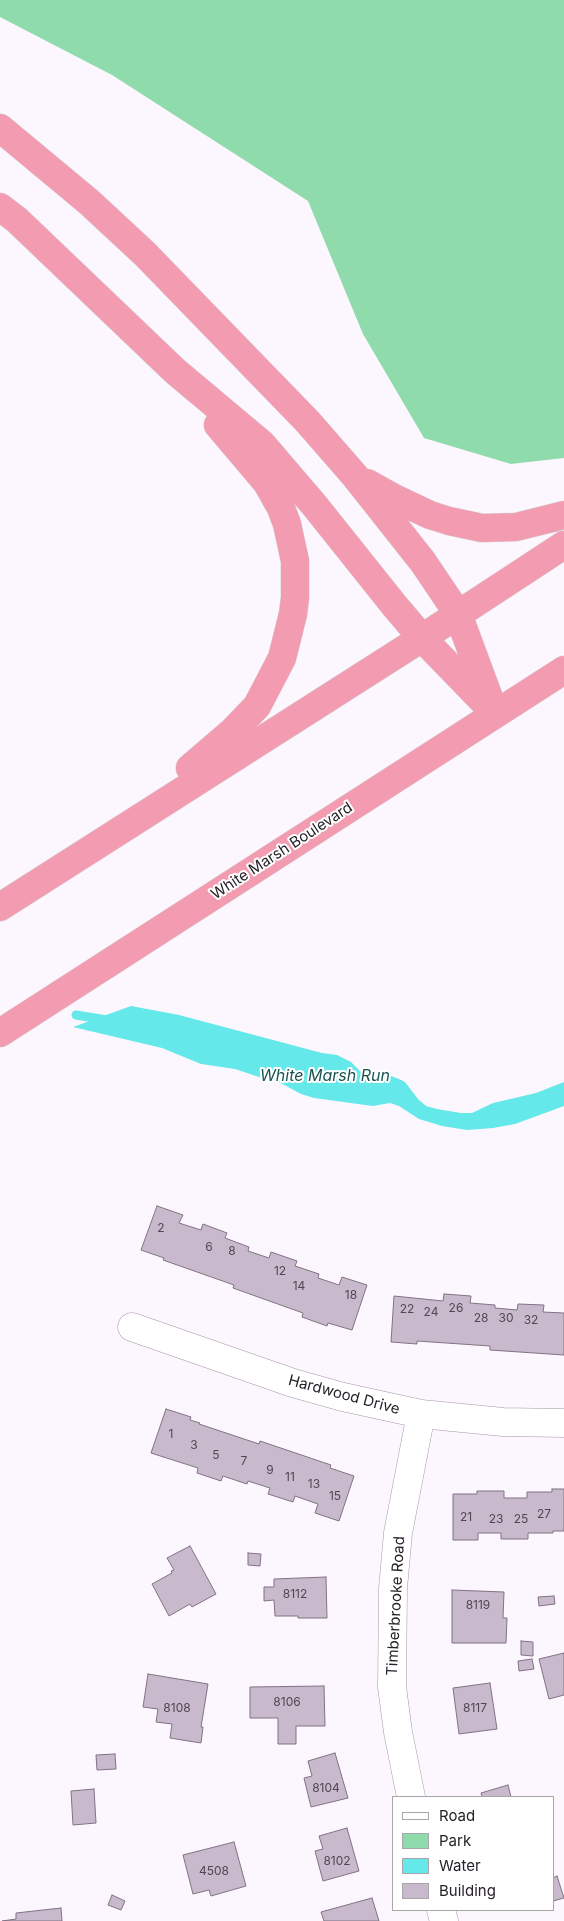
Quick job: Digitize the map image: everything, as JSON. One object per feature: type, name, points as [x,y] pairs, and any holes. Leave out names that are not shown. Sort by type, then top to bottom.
[{"type":"highway","points":[[0,128],[89,202],[145,254],[308,422],[355,476],[423,562],[458,614],[495,714]]},
{"type":"highway","points":[[0,207],[18,220],[175,371],[262,444],[422,638],[495,714]]},
{"type":"highway","points":[[111,836],[232,732],[257,706],[282,658],[294,614],[295,561],[287,524],[275,495],[175,371]]},
{"type":"highway","points":[[355,476],[394,498],[430,515],[467,526],[498,529],[516,527],[564,515]]},
{"type":"highway","points":[[0,907],[422,638],[564,545]]},
{"type":"highway","name":"White Marsh Boulevard","points":[[0,1033],[564,670]]},
{"type":"street","name":"Hardwood Drive","points":[[132,1327],[294,1383],[343,1397],[420,1414],[503,1422],[564,1423]]},
{"type":"street","name":"Timberbrooke Road","points":[[411,1796],[398,1732],[392,1687],[393,1598],[398,1533],[420,1414]]},
{"type":"green space","points":[[0,0],[564,0],[564,458],[511,464],[424,438],[363,334],[308,201],[112,75],[0,17]]},
{"type":"water","name":"White Marsh Run","points":[[131,1006],[179,1015],[322,1053],[337,1055],[351,1062],[361,1072],[391,1076],[405,1082],[426,1106],[437,1109],[472,1113],[493,1103],[536,1093],[564,1082],[564,1106],[515,1124],[493,1128],[467,1130],[442,1126],[419,1119],[399,1106],[390,1103],[373,1106],[314,1098],[301,1094],[277,1081],[235,1069],[201,1064],[162,1048],[73,1027]]},
{"type":"building","points":[[157,1206],[183,1215],[179,1223],[201,1230],[203,1224],[227,1233],[225,1238],[249,1247],[248,1251],[269,1258],[271,1252],[297,1261],[295,1266],[319,1274],[318,1278],[339,1285],[342,1277],[367,1285],[352,1330],[328,1323],[327,1326],[302,1317],[303,1313],[233,1288],[234,1285],[163,1260],[164,1258],[141,1250]]},
{"type":"building","points":[[444,1294],[471,1296],[470,1303],[495,1305],[495,1308],[517,1310],[518,1304],[544,1305],[543,1312],[564,1313],[564,1355],[490,1350],[490,1346],[417,1341],[417,1344],[391,1342],[394,1296],[443,1301]]},
{"type":"building","points":[[166,1409],[191,1417],[190,1420],[199,1424],[259,1444],[260,1441],[331,1465],[330,1468],[354,1476],[339,1521],[315,1513],[318,1504],[295,1496],[293,1502],[268,1494],[270,1488],[248,1481],[247,1484],[223,1476],[221,1481],[197,1473],[198,1468],[151,1453]]},
{"type":"building","points":[[552,1489],[564,1489],[564,1531],[528,1533],[528,1539],[501,1539],[501,1533],[478,1533],[478,1540],[453,1540],[453,1494],[477,1494],[477,1491],[504,1491],[504,1498],[527,1498],[527,1492],[552,1492]]},
{"type":"building","points":[[190,1546],[216,1594],[192,1607],[190,1604],[169,1616],[152,1584],[174,1570],[167,1558]]},
{"type":"building","points":[[248,1553],[261,1554],[260,1566],[248,1565]]},
{"type":"building","points":[[326,1577],[327,1618],[275,1616],[274,1600],[264,1601],[264,1587],[274,1587],[274,1579]]},
{"type":"building","points":[[452,1590],[504,1592],[503,1618],[507,1618],[506,1643],[452,1643]]},
{"type":"building","points":[[554,1596],[555,1604],[539,1606],[538,1597]]},
{"type":"building","points":[[521,1641],[533,1642],[533,1656],[521,1655]]},
{"type":"building","points":[[564,1653],[564,1695],[549,1699],[539,1659]]},
{"type":"building","points":[[532,1659],[534,1669],[519,1671],[518,1661]]},
{"type":"building","points":[[148,1674],[208,1684],[201,1727],[203,1727],[201,1743],[170,1738],[172,1724],[156,1722],[158,1709],[143,1707]]},
{"type":"building","points":[[490,1683],[497,1729],[459,1734],[453,1688]]},
{"type":"building","points":[[324,1686],[325,1726],[296,1726],[296,1744],[278,1744],[278,1718],[250,1718],[250,1687]]},
{"type":"building","points":[[335,1753],[348,1798],[311,1807],[304,1778],[312,1776],[308,1761]]},
{"type":"building","points":[[115,1754],[116,1769],[97,1770],[96,1755]]},
{"type":"building","points":[[508,1785],[511,1796],[482,1796],[481,1793]]},
{"type":"building","points":[[94,1789],[96,1823],[73,1825],[71,1791]]},
{"type":"building","points":[[347,1828],[359,1871],[323,1881],[315,1851],[323,1849],[319,1836]]},
{"type":"building","points":[[234,1842],[246,1886],[211,1896],[209,1890],[193,1894],[183,1855]]},
{"type":"building","points":[[557,1876],[564,1898],[554,1901],[554,1878]]},
{"type":"building","points":[[112,1895],[125,1901],[121,1910],[108,1905]]},
{"type":"building","points":[[372,1898],[379,1921],[324,1921],[321,1912]]},
{"type":"building","points":[[61,1908],[62,1921],[2,1921],[16,1919],[16,1913]]},
{"type":"waterway","name":"White Marsh Run","points":[[76,1015],[107,1020]]}]
